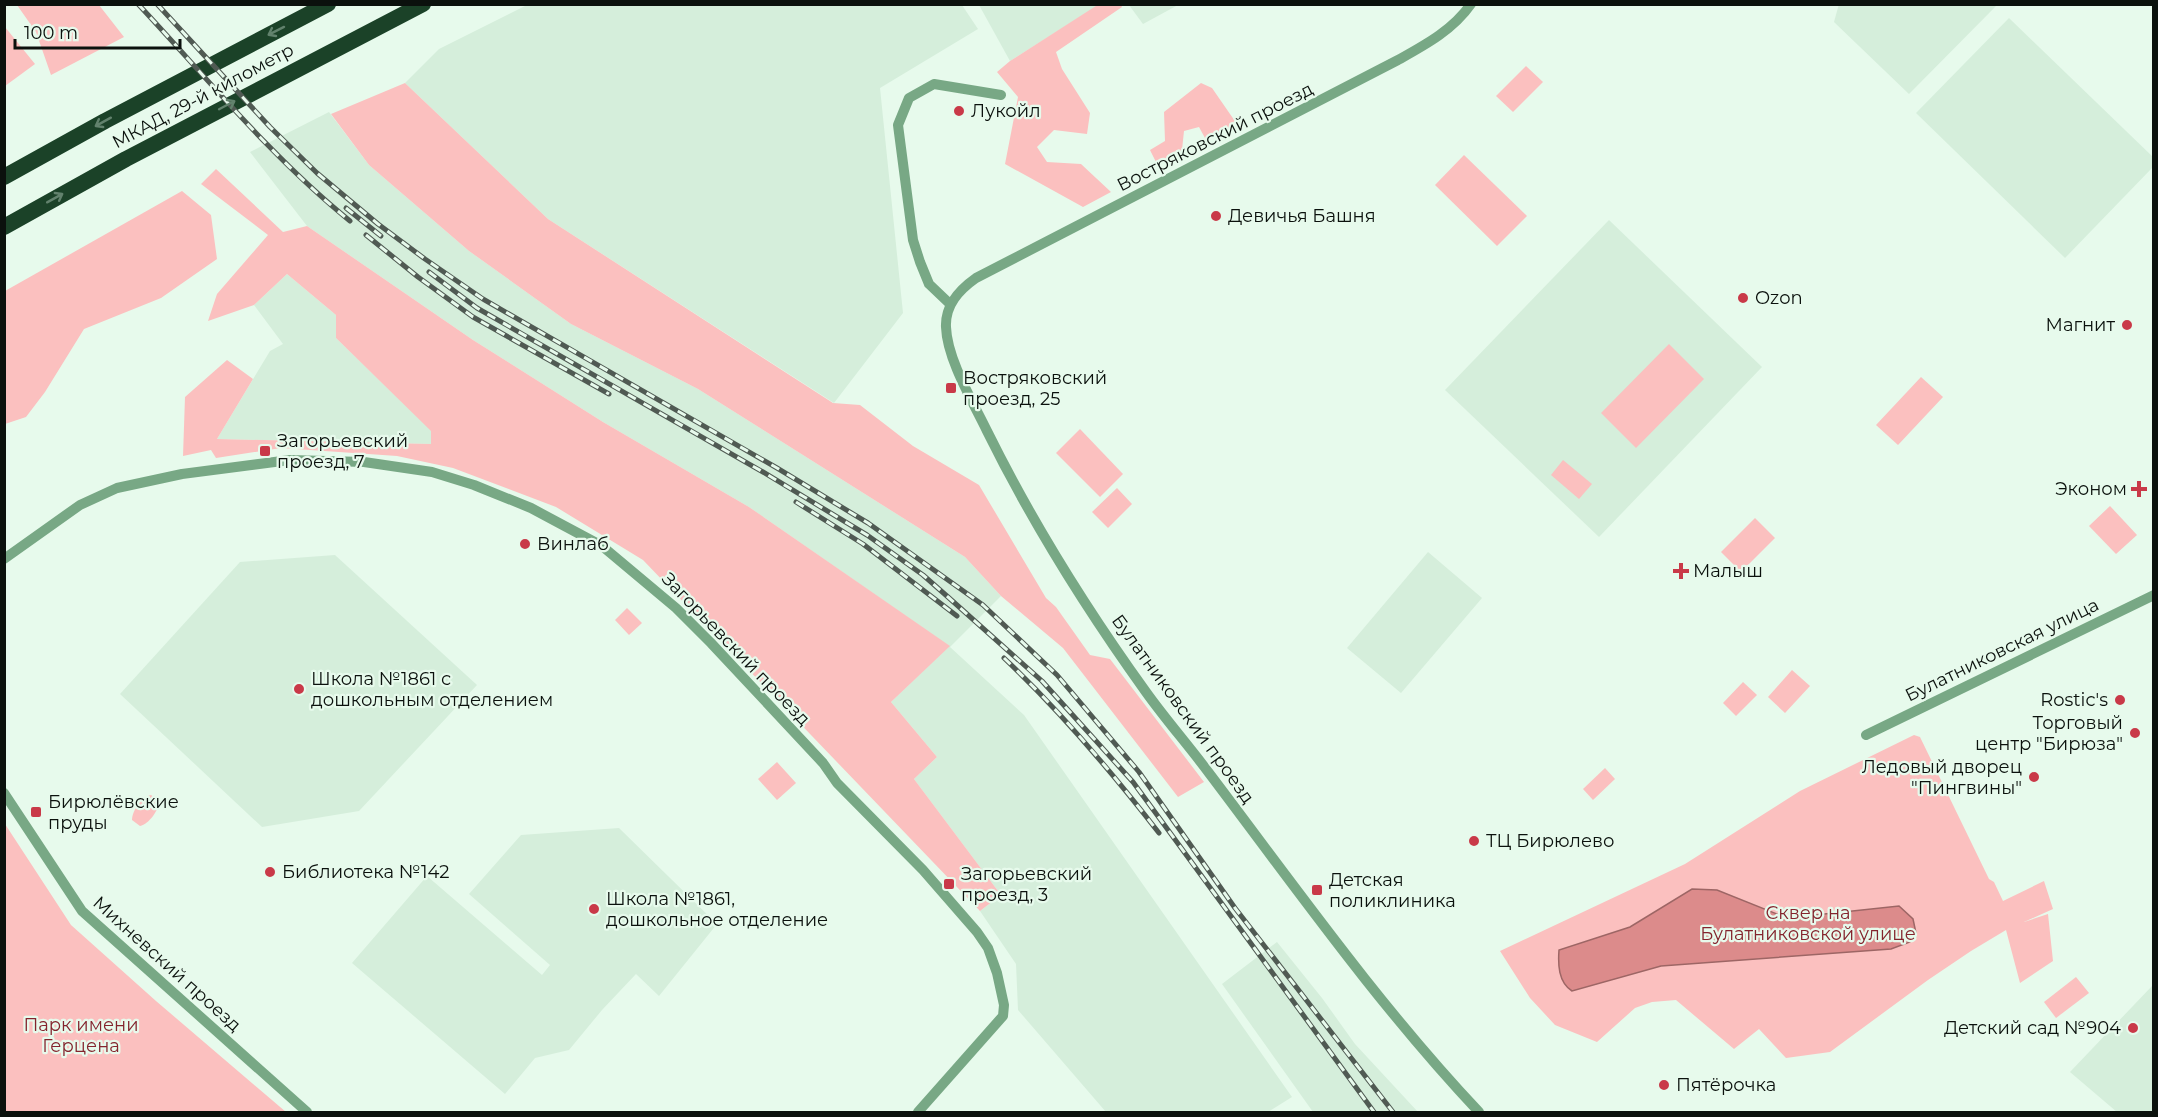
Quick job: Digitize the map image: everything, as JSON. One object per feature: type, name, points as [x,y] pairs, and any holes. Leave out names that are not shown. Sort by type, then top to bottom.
[{"type":"highway","name":"МКАД, 29-й километр","points":[[4,177],[105,121],[328,4]]},
{"type":"highway","name":"МКАД, 29-й километр","points":[[4,227],[126,159],[423,4]]},
{"type":"street","name":"Востряковский проезд","points":[[950,304],[965,286],[994,268],[1261,133],[1424,46],[1458,21],[1471,4]]},
{"type":"street","points":[[950,304],[938,294],[923,273],[914,240],[898,124],[909,98],[934,84],[1001,95]]},
{"type":"street","name":"Булатниковский проезд","points":[[950,304],[946,315],[947,336],[974,404],[1022,498],[1106,634],[1171,726],[1350,960],[1421,1050],[1479,1113]]},
{"type":"street","name":"Загорьевский проезд","points":[[4,559],[80,505],[117,488],[182,474],[290,460],[364,462],[432,472],[474,484],[531,508],[602,546],[676,608],[711,643],[823,763],[837,783],[922,870],[977,932],[988,948],[1002,994],[1003,1016],[918,1113]]},
{"type":"street","name":"Булатниковская улица","points":[[1866,735],[2154,595]]},
{"type":"street","name":"Михневский проезд","points":[[4,793],[82,911],[307,1113]]},
{"type":"shaded area","points":[[1839,4],[1997,5],[1909,94],[1834,22]]},
{"type":"shaded area","points":[[527,5],[962,5],[978,29],[880,88],[903,313],[834,403],[548,219],[405,83],[439,49]]},
{"type":"shaded area","points":[[979,5],[1099,5],[1010,61]]},
{"type":"shaded area","points":[[1129,5],[1178,5],[1143,24]]},
{"type":"shaded area","points":[[2009,18],[2153,157],[2153,167],[2065,258],[1916,113]]},
{"type":"shaded area","points":[[329,112],[369,165],[469,251],[571,324],[698,389],[965,557],[1001,596],[950,647],[1024,715],[1292,1097],[1268,1112],[1106,1112],[1018,1010],[1016,964],[980,911],[1001,895],[914,779],[937,757],[891,702],[949,646],[749,507],[603,422],[473,340],[307,226],[250,152]]},
{"type":"shaded area","points":[[1609,220],[1762,367],[1599,537],[1445,390]]},
{"type":"shaded area","points":[[287,274],[336,315],[336,338],[432,431],[431,444],[217,439],[270,351],[283,344],[254,305]]},
{"type":"shaded area","points":[[1428,552],[1482,598],[1401,693],[1347,648]]},
{"type":"shaded area","name":"Школа №1861 с дошкольным отделением","points":[[335,555],[477,685],[359,811],[262,827],[120,694],[240,562]]},
{"type":"shaded area","points":[[619,828],[717,924],[659,996],[636,974],[569,1050],[535,1058],[505,1094],[352,963],[427,876],[542,975],[550,965],[469,894],[521,835]]},
{"type":"shaded area","points":[[1692,889],[1717,890],[1787,918],[1899,906],[1913,919],[1916,933],[1910,942],[1891,949],[1661,966],[1572,991],[1567,987],[1561,978],[1559,950],[1630,927]]},
{"type":"shaded area","points":[[1277,942],[1355,1044],[1418,1112],[1313,1112],[1222,984]]},
{"type":"shaded area","name":"Детский сад №904","points":[[2153,985],[2153,1112],[2117,1112],[2070,1072]]},
{"type":"green space","points":[[1099,4],[1121,5],[1122,7],[1056,52],[1062,69],[1090,113],[1087,134],[1054,130],[1037,147],[1047,162],[1081,164],[1111,192],[1083,207],[1005,164],[1018,97],[997,72],[1010,61]]},
{"type":"green space","points":[[17,5],[99,5],[124,37],[51,75],[36,32]]},
{"type":"green space","points":[[5,27],[35,64],[4,86]]},
{"type":"green space","points":[[1526,66],[1543,82],[1513,112],[1496,96]]},
{"type":"green space","points":[[405,83],[548,219],[833,403],[860,405],[913,446],[979,485],[1046,598],[1056,607],[1090,655],[1110,659],[1204,782],[1178,797],[1063,648],[1001,596],[965,557],[698,389],[571,324],[469,251],[369,165],[331,114]]},
{"type":"green space","points":[[1201,83],[1212,88],[1239,127],[1205,138],[1199,127],[1184,131],[1182,150],[1157,164],[1150,150],[1165,141],[1164,112]]},
{"type":"green space","points":[[1464,155],[1527,216],[1497,246],[1435,185]]},
{"type":"green space","points":[[216,169],[283,232],[307,226],[473,340],[603,422],[749,507],[950,646],[891,702],[937,757],[914,779],[1001,895],[980,911],[643,560],[556,507],[453,468],[397,456],[281,448],[216,458],[211,450],[183,456],[185,397],[227,360],[253,379],[217,439],[431,444],[431,431],[336,338],[336,315],[287,274],[254,305],[208,321],[217,294],[268,235],[201,184]]},
{"type":"green space","points":[[182,191],[211,215],[217,259],[161,298],[84,329],[45,392],[26,417],[5,424],[5,291]]},
{"type":"green space","points":[[1669,344],[1704,379],[1636,448],[1601,413]]},
{"type":"green space","points":[[1921,377],[1943,397],[1898,445],[1876,425]]},
{"type":"green space","points":[[1080,429],[1123,474],[1100,497],[1056,453]]},
{"type":"green space","points":[[1563,460],[1592,484],[1579,499],[1551,475]]},
{"type":"green space","points":[[1117,488],[1132,504],[1108,528],[1092,512]]},
{"type":"green space","points":[[2110,506],[2137,535],[2116,554],[2089,526]]},
{"type":"green space","points":[[1755,518],[1775,538],[1741,572],[1721,552]]},
{"type":"green space","points":[[627,608],[642,623],[629,635],[615,620]]},
{"type":"green space","points":[[1792,670],[1810,686],[1785,713],[1768,697]]},
{"type":"green space","points":[[1743,682],[1757,695],[1736,716],[1723,703]]},
{"type":"green space","name":"Сквер на Булатниковской улице","points":[[1914,735],[1920,737],[1989,879],[1994,882],[2003,901],[2044,881],[2053,909],[2024,922],[2048,914],[2053,961],[2020,983],[2006,930],[1928,980],[1830,1052],[1786,1058],[1759,1029],[1734,1049],[1676,1000],[1652,1002],[1635,1008],[1597,1042],[1555,1025],[1530,998],[1500,951],[1685,864],[1800,791]]},
{"type":"green space","points":[[777,762],[796,783],[777,800],[758,779]]},
{"type":"green space","points":[[1605,768],[1615,779],[1593,800],[1583,789]]},
{"type":"green space","points":[[151,795],[159,801],[157,808],[150,820],[140,826],[132,820],[134,812],[141,801]]},
{"type":"green space","name":"Парк имени Герцена","points":[[5,824],[71,925],[286,1112],[5,1112]]},
{"type":"green space","points":[[2076,977],[2089,993],[2056,1018],[2044,1002]]},
{"type":"railway","points":[[138,4],[267,144],[321,197],[350,221]]},
{"type":"railway","points":[[157,4],[270,127],[317,173],[378,224],[425,259],[483,299],[868,523],[983,605],[1057,675],[1139,772],[1235,908],[1393,1112]]},
{"type":"railway","points":[[346,208],[381,236]]},
{"type":"railway","points":[[366,235],[473,317],[609,394]]},
{"type":"railway","points":[[429,272],[477,308],[763,472],[867,535],[923,575],[948,597],[1042,681],[1133,782],[1374,1112]]},
{"type":"railway","points":[[796,502],[863,544],[957,616]]},
{"type":"railway","points":[[1004,658],[1046,699],[1085,743],[1159,833]]},
{"type":"place","name":"Лукойл","points":[[959,111]]},
{"type":"place","name":"Девичья Башня","points":[[1216,216]]},
{"type":"place","name":"Ozon","points":[[1743,298]]},
{"type":"place","name":"Магнит","points":[[2127,325]]},
{"type":"place","name":"Востряковский проезд, 25","points":[[951,388]]},
{"type":"place","name":"Загорьевский проезд, 7","points":[[265,451]]},
{"type":"place","name":"Эконом","points":[[2139,489]]},
{"type":"place","name":"Винлаб","points":[[525,544]]},
{"type":"place","name":"Малыш","points":[[1681,571]]},
{"type":"place","name":"Школа №1861 с дошкольным отделением","points":[[299,689]]},
{"type":"place","name":"Rostic's","points":[[2120,700]]},
{"type":"place","name":"Торговый центр \"Бирюза\"","points":[[2135,733]]},
{"type":"place","name":"Ледовый дворец \"Пингвины\"","points":[[2034,777]]},
{"type":"place","name":"Бирюлёвские пруды","points":[[36,812]]},
{"type":"place","name":"ТЦ Бирюлево","points":[[1474,841]]},
{"type":"place","name":"Библиотека №142","points":[[270,872]]},
{"type":"place","name":"Загорьевский проезд, 3","points":[[949,884]]},
{"type":"place","name":"Детская поликлиника","points":[[1317,890]]},
{"type":"place","name":"Школа №1861, дошкольное отделение","points":[[594,909]]},
{"type":"place","name":"Детский сад №904","points":[[2133,1028]]},
{"type":"place","name":"Пятёрочка","points":[[1664,1085]]}]
